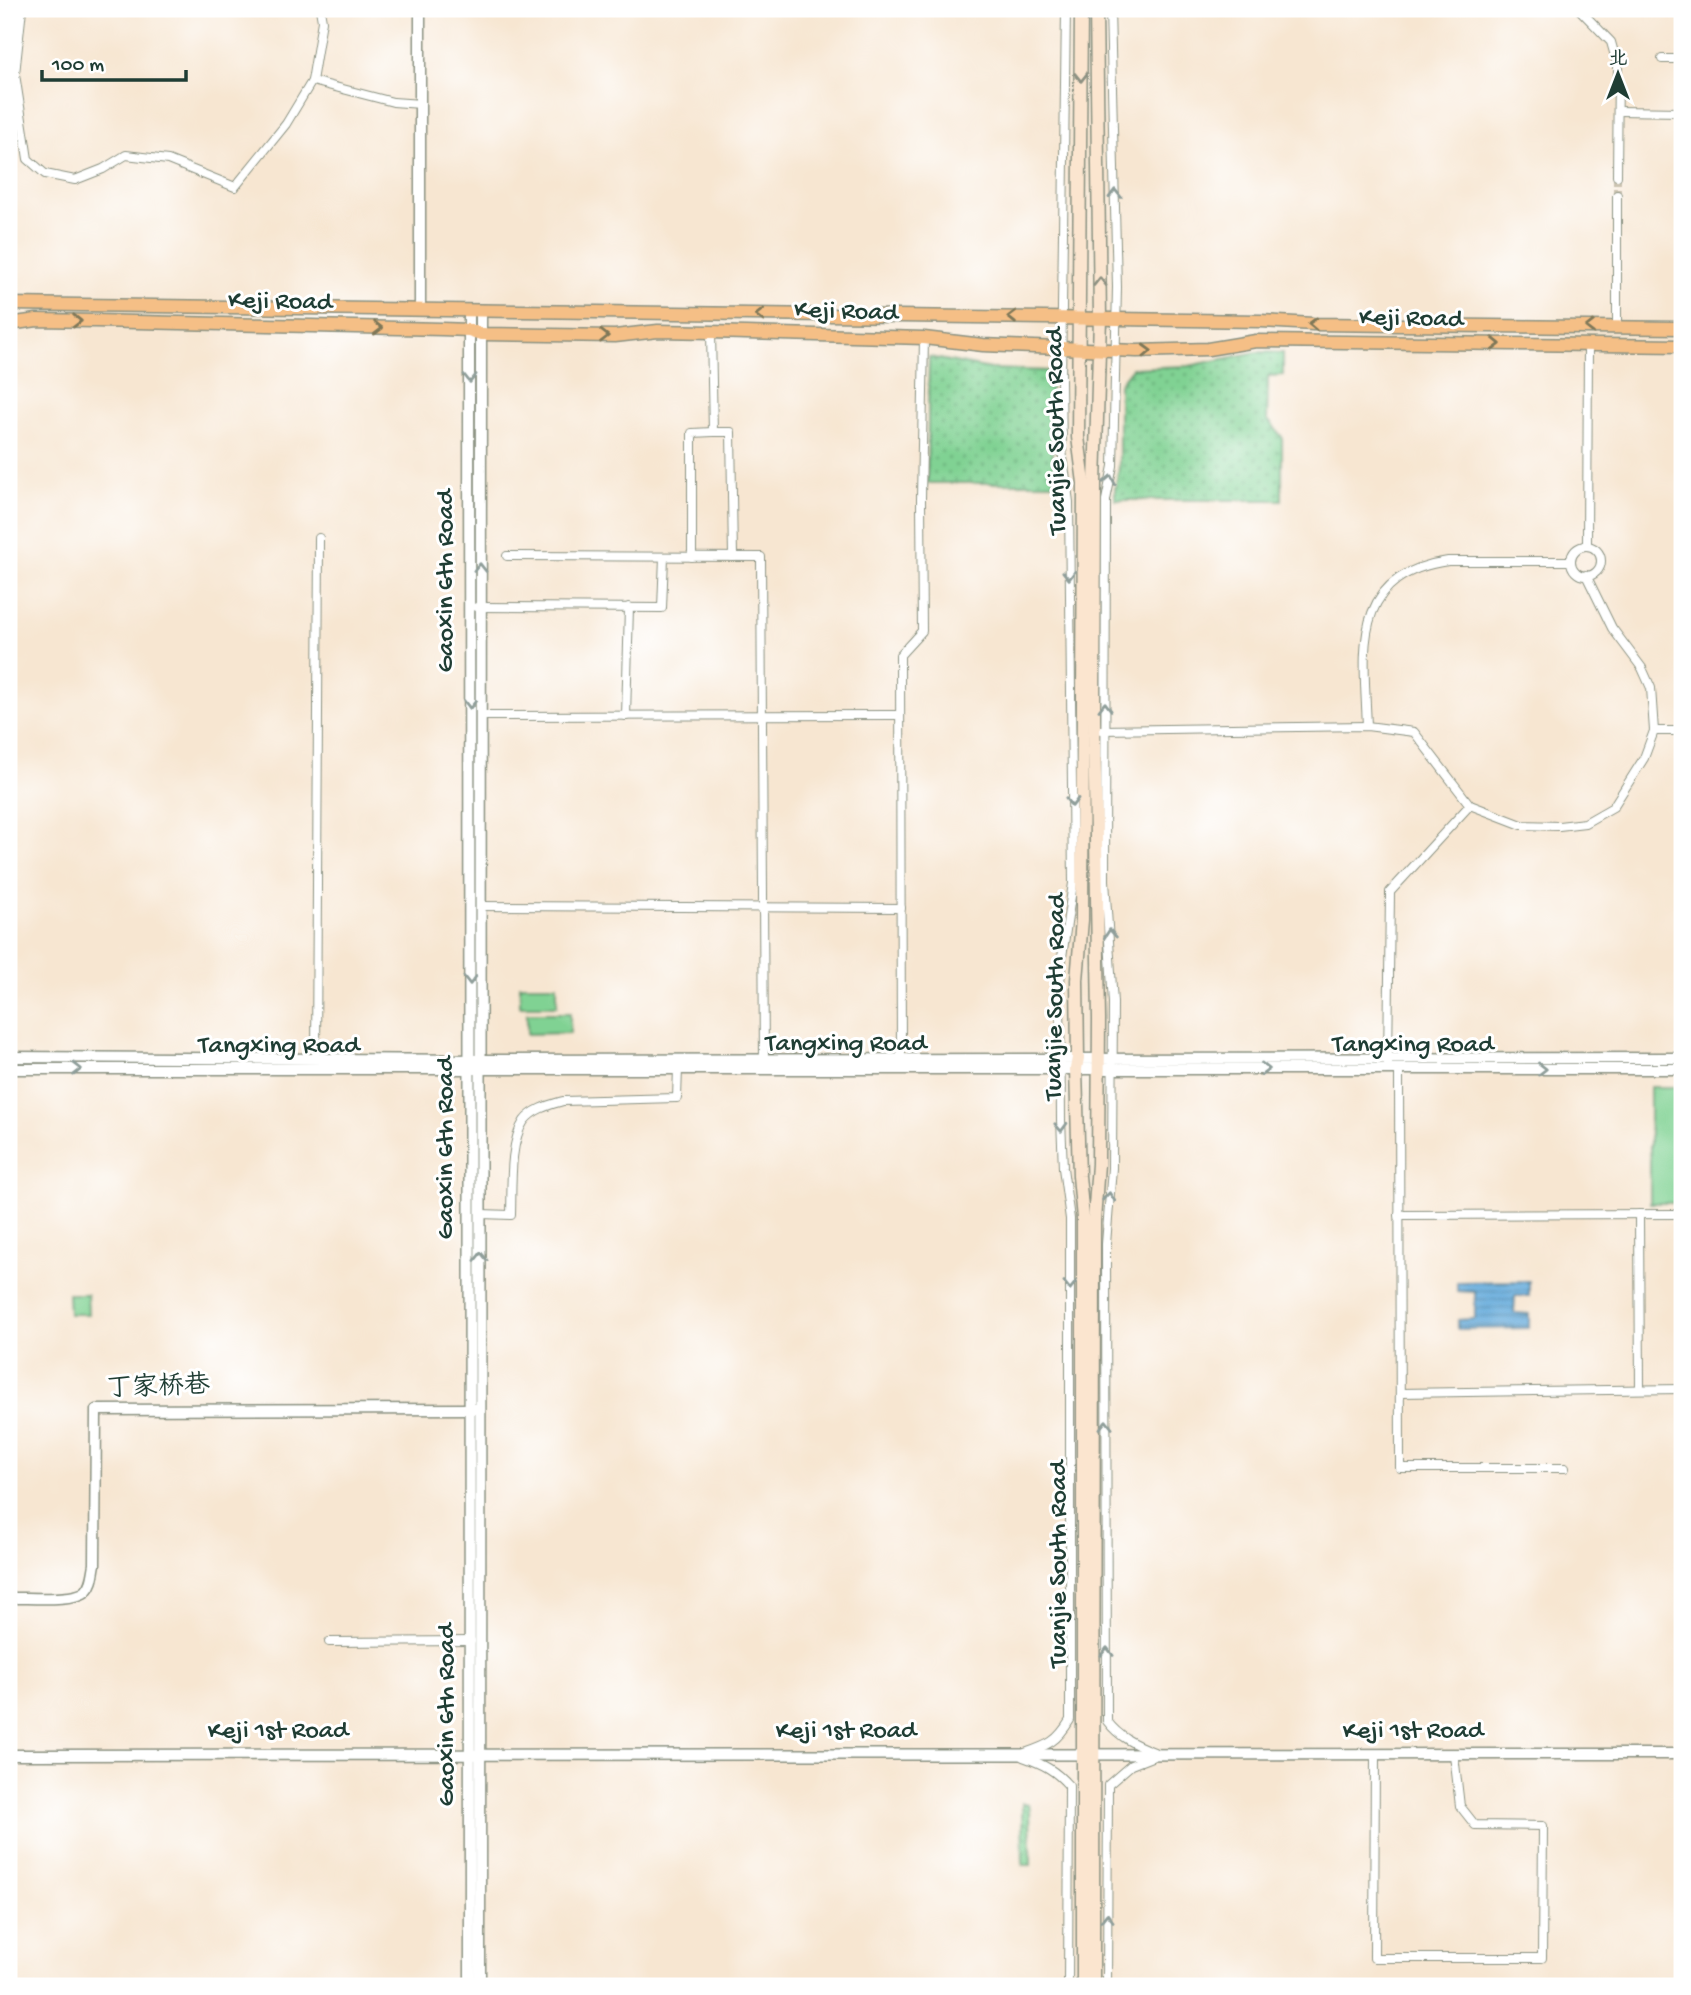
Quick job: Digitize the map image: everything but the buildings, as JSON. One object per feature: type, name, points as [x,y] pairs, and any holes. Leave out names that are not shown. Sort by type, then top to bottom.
[{"type":"main road","name":"Tuanjie South Road","points":[[1081,9],[1078,437],[1084,483],[1084,717],[1077,1064],[1079,1176],[1083,1219],[1093,1986]]},
{"type":"main road","name":"Tuanjie South Road","points":[[1083,1986],[1094,1222],[1098,1164],[1099,1064],[1100,730],[1095,484],[1100,318],[1096,9]]},
{"type":"main road","name":"Keji Road","points":[[9,304],[1682,328]]},
{"type":"main road","name":"Keji Road","points":[[9,324],[60,321],[615,336],[658,331],[711,332],[924,338],[984,345],[1100,351],[1208,349],[1256,341],[1682,346]]},
{"type":"street","points":[[22,9],[15,74],[29,159],[45,174],[75,180],[103,169],[126,155],[168,160],[234,187],[286,124],[312,81],[321,21],[320,9]]},
{"type":"street","points":[[420,9],[420,309]]},
{"type":"street","name":"Tuanjie South Road","points":[[1018,1755],[1047,1745],[1061,1736],[1070,1720],[1070,1219],[1063,1168],[1060,1064],[1062,957],[1073,883],[1069,502],[1062,450],[1061,349],[1066,9]]},
{"type":"street","name":"Tuanjie South Road","points":[[1110,9],[1111,111],[1115,139],[1115,319],[1112,466],[1106,500],[1100,730],[1105,880],[1112,961],[1112,1168],[1106,1244],[1107,1721],[1115,1732],[1136,1745],[1160,1754]]},
{"type":"street","points":[[1579,9],[1611,42],[1618,67],[1617,176]]},
{"type":"street","points":[[1661,60],[1682,59]]},
{"type":"street","points":[[312,81],[393,102],[421,104]]},
{"type":"street","points":[[1618,111],[1682,112]]},
{"type":"street","points":[[1617,195],[1617,326]]},
{"type":"street","name":"Gaoxin 6th Road","points":[[470,1986],[475,1755],[475,310]]},
{"type":"street","points":[[711,332],[713,432]]},
{"type":"street","points":[[901,1063],[900,655],[922,631],[924,338]]},
{"type":"street","points":[[1587,546],[1588,345]]},
{"type":"street","points":[[692,557],[692,433],[713,432],[731,432],[733,557]]},
{"type":"street","points":[[316,1059],[319,538]]},
{"type":"street","points":[[1100,730],[1367,726],[1414,732],[1470,805],[1522,825],[1559,826],[1585,823],[1613,807],[1644,758],[1654,732],[1651,688],[1642,668],[1612,628],[1586,575],[1575,570],[1571,561],[1574,552],[1587,546]]},
{"type":"street","points":[[1586,575],[1597,571],[1601,563],[1599,553],[1587,546]]},
{"type":"street","points":[[507,556],[761,557],[764,1063]]},
{"type":"street","points":[[475,607],[662,608],[664,557]]},
{"type":"street","points":[[1367,726],[1367,629],[1380,596],[1390,584],[1431,564],[1448,561],[1571,561]]},
{"type":"street","name":"Gaoxin 6th Road","points":[[475,607],[480,716],[480,906],[476,1065],[481,1214],[471,1640],[480,1986]]},
{"type":"street","points":[[626,716],[629,607]]},
{"type":"street","points":[[480,716],[900,715]]},
{"type":"street","points":[[1654,732],[1682,731]]},
{"type":"street","points":[[1470,805],[1390,892],[1392,1065],[1399,1215],[1400,1468],[1565,1468]]},
{"type":"street","points":[[480,906],[901,908]]},
{"type":"street","name":"Tangxing Road","points":[[9,1057],[316,1059],[678,1068],[764,1063]]},
{"type":"street","name":"Tangxing Road","points":[[1392,1065],[1682,1058]]},
{"type":"street","name":"Tangxing Road","points":[[9,1069],[764,1063],[1392,1065],[1682,1069]]},
{"type":"street","points":[[481,1214],[511,1214],[516,1139],[525,1120],[534,1112],[546,1105],[563,1101],[677,1098],[678,1068]]},
{"type":"street","points":[[1639,1214],[1640,1389]]},
{"type":"street","points":[[1399,1215],[1682,1214]]},
{"type":"street","points":[[1400,1393],[1682,1389]]},
{"type":"street","name":"丁家桥巷","points":[[9,1598],[71,1597],[83,1594],[89,1588],[94,1564],[96,1410],[475,1409]]},
{"type":"street","points":[[329,1642],[471,1640]]},
{"type":"street","points":[[1107,1986],[1108,1785],[1131,1765],[1160,1754]]},
{"type":"street","name":"Keji 1st Road","points":[[9,1755],[1682,1754]]},
{"type":"street","points":[[1018,1755],[1047,1765],[1069,1786],[1068,1986]]},
{"type":"street","points":[[1375,1755],[1374,1958],[1542,1958],[1543,1826],[1475,1825],[1460,1805],[1454,1755]]},
{"type":"green space","points":[[1257,352],[1283,353],[1283,375],[1268,376],[1267,419],[1282,437],[1282,500],[1115,500],[1119,468],[1119,384],[1132,368],[1189,366]]},
{"type":"green space","points":[[929,357],[990,369],[1050,371],[1054,483],[927,483]]},
{"type":"green space","points":[[520,985],[557,985],[557,1006],[520,1006]]},
{"type":"green space","points":[[527,1013],[570,1013],[570,1033],[527,1034]]},
{"type":"green space","points":[[1650,1087],[1682,1087],[1682,1203],[1650,1203]]},
{"type":"green space","points":[[68,1294],[87,1294],[88,1314],[69,1314]]},
{"type":"green space","points":[[1022,1803],[1028,1804],[1030,1808],[1031,1865],[1023,1865]]},
{"type":"water","points":[[1529,1281],[1529,1296],[1515,1296],[1514,1313],[1529,1314],[1529,1328],[1458,1329],[1458,1320],[1475,1319],[1475,1292],[1457,1291],[1457,1282]]},
{"type":"tunnel","points":[[1617,176],[1617,195]]}]
